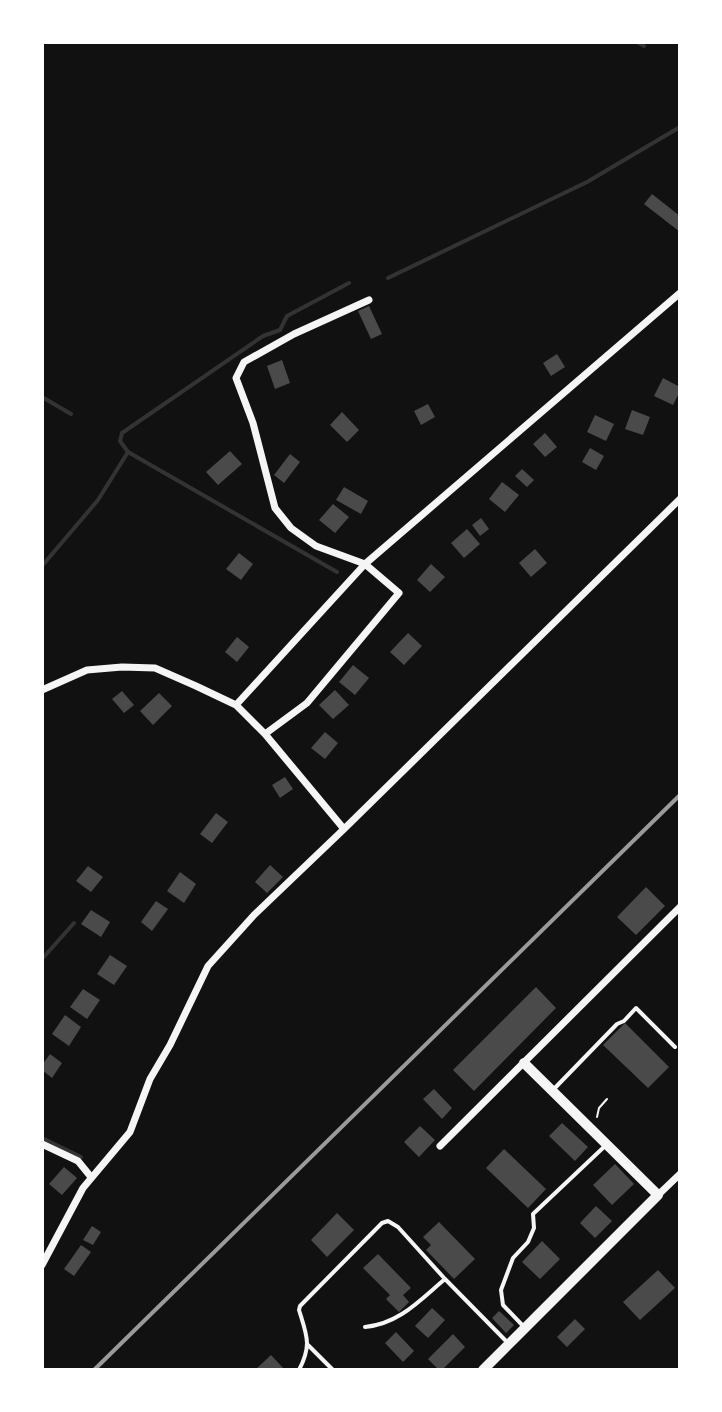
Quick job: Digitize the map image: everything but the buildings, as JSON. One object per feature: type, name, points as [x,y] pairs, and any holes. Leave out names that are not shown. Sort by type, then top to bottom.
[{"type":"main road","points":[[483,1370],[658,1195],[524,1063]]},
{"type":"street","points":[[236,705],[365,564],[680,293]]},
{"type":"street","points":[[265,734],[307,703],[399,593],[365,564],[316,546],[291,528],[275,508],[253,423],[236,378],[244,362],[294,334],[369,300]]},
{"type":"street","points":[[42,1265],[83,1188],[130,1132],[150,1079],[208,966],[254,915],[680,499]]},
{"type":"street","points":[[42,690],[87,670],[155,668],[236,705],[265,734],[344,829]]},
{"type":"street","points":[[440,1146],[680,907]]},
{"type":"street","points":[[42,1144],[78,1161],[91,1177]]},
{"type":"street","points":[[658,1195],[680,1174]]},
{"type":"lane","points":[[551,1091],[636,1008],[675,1047]]},
{"type":"lane","points":[[525,1328],[503,1305],[501,1290],[513,1258],[528,1242],[534,1228],[533,1214],[606,1144]]},
{"type":"lane","points":[[299,1370],[307,1356],[308,1345],[300,1306],[382,1223],[388,1221],[398,1227],[509,1344]]},
{"type":"lane","points":[[365,1327],[379,1326],[401,1316],[445,1279]]},
{"type":"lane","points":[[308,1345],[333,1370]]},
{"type":"path","points":[[597,1134],[597,1115],[607,1099]]},
{"type":"waterway","points":[[637,42],[644,46]]},
{"type":"waterway","points":[[388,278],[587,182],[680,127]]},
{"type":"waterway","points":[[337,572],[128,452],[120,441],[122,433],[263,336],[280,330],[287,316],[349,283]]},
{"type":"waterway","points":[[42,397],[71,414]]},
{"type":"waterway","points":[[42,566],[98,500],[128,452]]},
{"type":"waterway","points":[[42,959],[74,923]]},
{"type":"waterway","points":[[42,1138],[81,1157]]},
{"type":"railway","points":[[94,1370],[680,795]]}]
